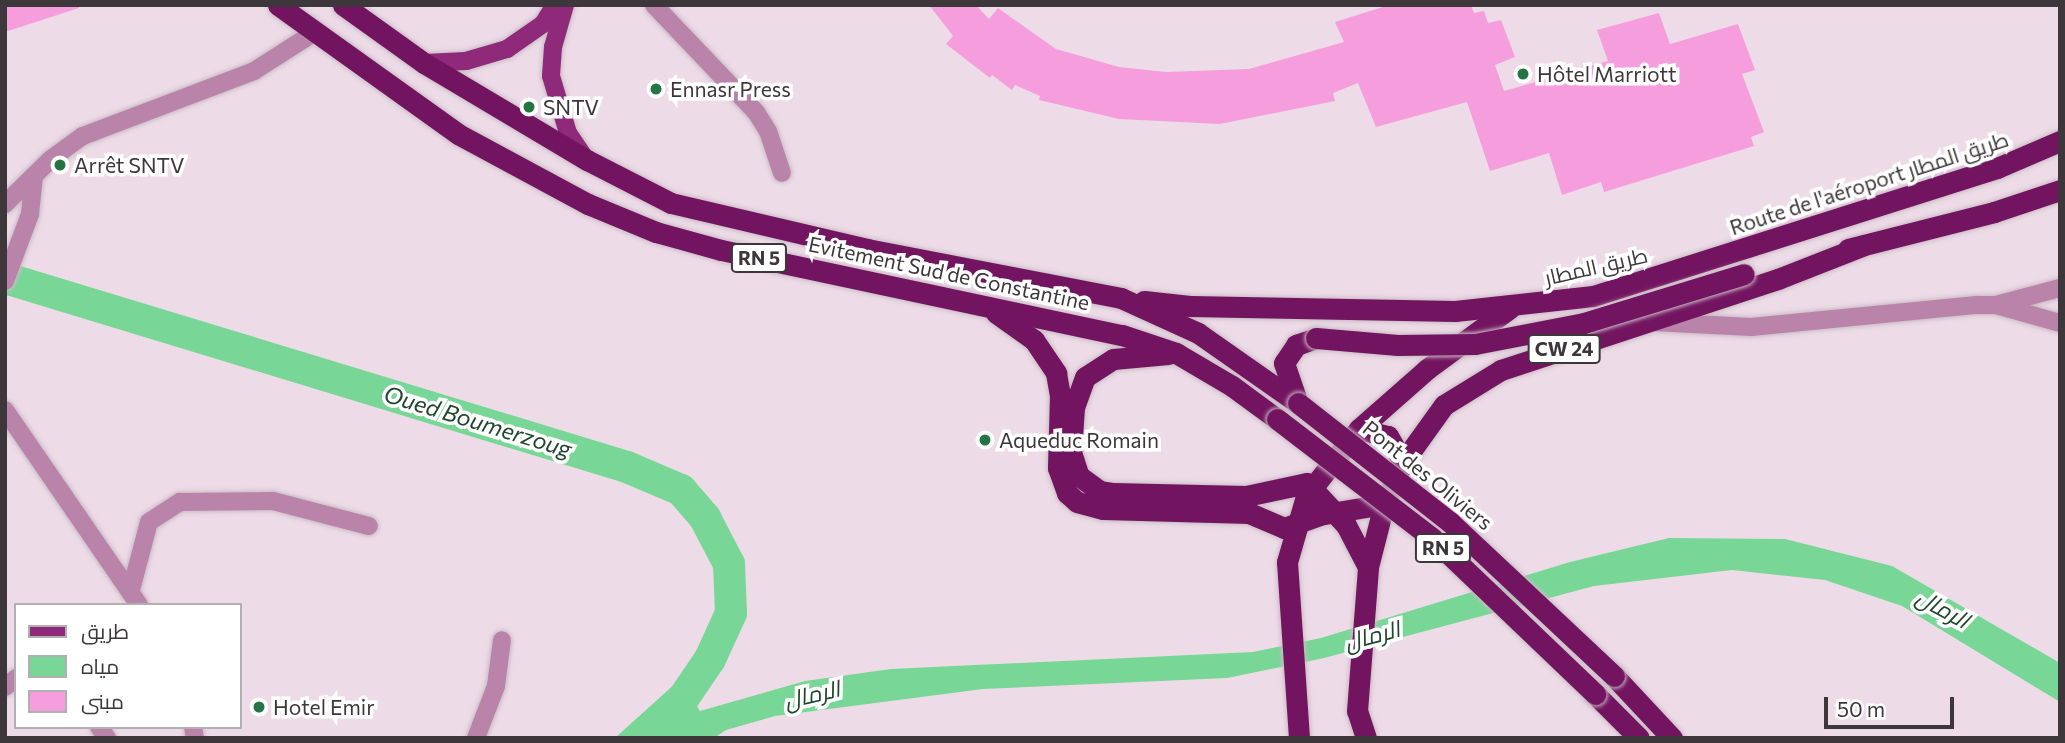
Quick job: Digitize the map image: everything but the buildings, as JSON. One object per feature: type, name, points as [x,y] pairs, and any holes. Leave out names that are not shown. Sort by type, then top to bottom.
[{"type":"highway","name":"Evitement Sud de Constantine","points":[[278,5],[458,134],[599,209],[721,250],[1122,335],[1176,353],[1232,386],[1432,538],[1615,714]]},
{"type":"highway","name":"Evitement Sud de Constantine","points":[[343,5],[424,63],[587,160],[671,203],[842,243],[1121,298],[1198,332],[1298,403]]},
{"type":"highway","name":"Route de l'aéroport طريق المطار","points":[[1692,267],[1997,168],[2060,141]]},
{"type":"highway","name":"CW 24","points":[[1298,403],[1284,363],[1296,345],[1316,338],[1398,345],[1475,344],[1584,323],[1744,274],[1862,246],[2060,190]]},
{"type":"highway","name":"CW 24","points":[[1361,736],[1357,710],[1368,567],[1384,504],[1403,462],[1444,405],[1501,370],[1862,246]]},
{"type":"highway","name":"طريق المطار","points":[[1510,308],[1592,296],[1692,267]]},
{"type":"highway","name":"CW 24","points":[[1121,298],[1190,306],[1328,310],[1510,308]]},
{"type":"highway","points":[[978,304],[1020,328],[1052,363],[1060,395],[1058,468],[1067,493],[1077,502],[1103,509],[1241,512],[1280,527],[1294,527],[1310,518],[1384,504]]},
{"type":"highway","name":"CW 24","points":[[1298,733],[1287,579],[1294,527],[1311,486],[1359,429],[1427,369],[1510,308]]},
{"type":"highway","points":[[1176,353],[1113,359],[1085,377],[1076,396],[1072,452],[1073,465],[1088,485],[1112,493],[1245,496],[1266,494],[1297,482],[1311,486],[1337,513],[1368,567]]},
{"type":"highway","name":"Pont des Oliviers","points":[[1298,403],[1460,531],[1614,676],[1672,738]]},
{"type":"highway","points":[[1359,429],[1388,436],[1403,462]]},
{"type":"highway","points":[[1614,738],[1615,714]]},
{"type":"highway","name":"RN 5","points":[[1615,714],[1639,738]]},
{"type":"main road","points":[[424,63],[466,61],[507,49],[543,24],[555,5]]},
{"type":"main road","points":[[565,5],[552,47],[551,76],[568,133],[587,160]]},
{"type":"street","points":[[654,5],[757,112],[768,131],[782,173]]},
{"type":"street","points":[[5,204],[83,136],[254,71],[314,32]]},
{"type":"street","points":[[5,281],[34,200],[34,176]]},
{"type":"street","points":[[1650,321],[1751,327],[1996,305],[2060,288]]},
{"type":"street","points":[[1996,305],[2060,323]]},
{"type":"street","points":[[5,410],[135,598]]},
{"type":"street","points":[[135,598],[149,522],[180,502],[273,501],[369,526]]},
{"type":"street","points":[[476,738],[485,725],[496,686],[502,640]]},
{"type":"water","name":"الرمال","points":[[1669,538],[1785,539],[1892,566],[2060,663],[2060,702],[1902,606],[1825,580],[1732,570],[1594,586],[1324,658],[1227,678],[983,689],[775,716],[726,730],[714,738],[615,738],[688,672],[703,686],[693,700],[700,711],[805,681],[891,669],[1253,652],[1321,638],[1570,562]]},
{"type":"waterway","name":"Oued Boumerzoug","points":[[5,278],[627,467],[681,490],[705,518],[729,564],[731,613],[710,659],[672,715]]},
{"type":"place","name":"Hôtel Marriott","points":[[1523,74]]},
{"type":"place","name":"Ennasr Press","points":[[656,89]]},
{"type":"place","name":"SNTV","points":[[529,107]]},
{"type":"place","name":"Arrêt SNTV","points":[[60,165]]},
{"type":"place","name":"Aqueduc Romain","points":[[985,440]]},
{"type":"place","name":"Hotel Emir","points":[[259,707]]}]
